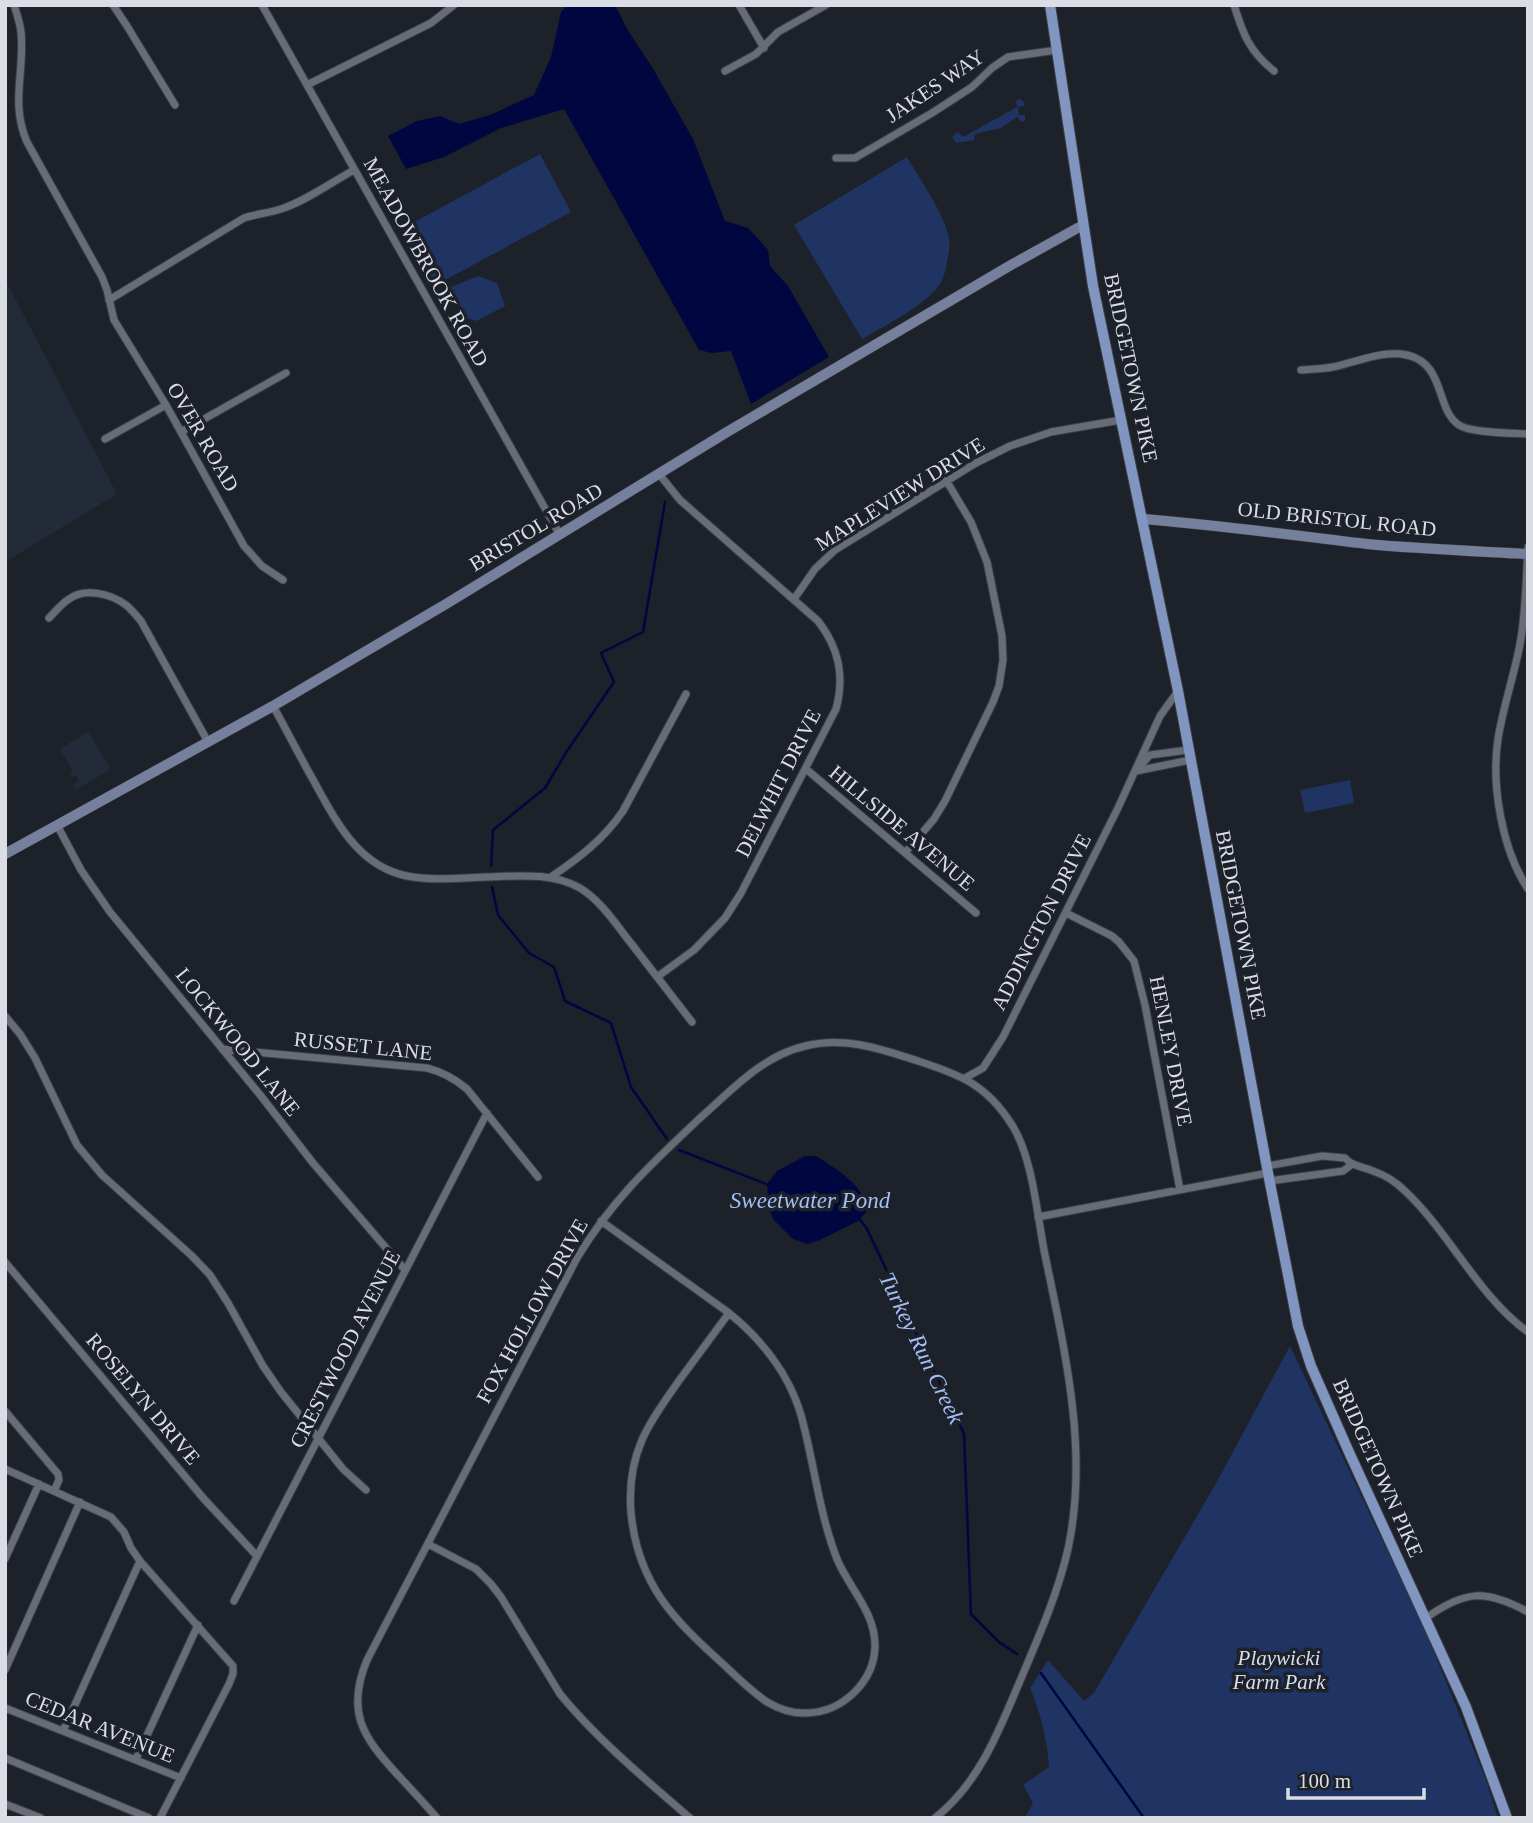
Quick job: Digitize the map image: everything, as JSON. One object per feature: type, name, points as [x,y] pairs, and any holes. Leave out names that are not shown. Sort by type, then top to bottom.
[{"type":"main road","name":"BRIDGETOWN PIKE","points":[[1050,5],[1093,286],[1178,691],[1298,1326],[1311,1366],[1348,1450],[1466,1706],[1507,1818]]},
{"type":"main road","name":"BRISTOL ROAD","points":[[5,854],[273,706],[727,432],[1083,225]]},
{"type":"main road","name":"OLD BRISTOL ROAD","points":[[1143,519],[1370,544],[1528,554]]},
{"type":"street","name":"OVER ROAD","points":[[14,5],[21,32],[18,108],[27,142],[102,277],[118,327],[166,405],[244,546],[262,566],[283,580]]},
{"type":"street","points":[[113,5],[174,105]]},
{"type":"street","name":"MEADOWBROOK ROAD","points":[[262,5],[560,535]]},
{"type":"street","points":[[307,85],[431,23],[454,5]]},
{"type":"street","points":[[739,5],[764,48]]},
{"type":"street","points":[[725,71],[756,54],[779,32],[826,5]]},
{"type":"street","points":[[1234,5],[1248,44],[1274,71]]},
{"type":"street","name":"JAKES WAY","points":[[836,158],[855,158],[921,120],[972,87],[1008,57],[1057,50]]},
{"type":"street","points":[[109,300],[244,218],[293,204],[354,170]]},
{"type":"street","points":[[1301,370],[1333,367],[1392,354],[1414,357],[1424,364],[1434,377],[1450,415],[1458,425],[1466,429],[1528,434]]},
{"type":"street","points":[[181,432],[286,373]]},
{"type":"street","points":[[105,439],[166,405]]},
{"type":"street","name":"MAPLEVIEW DRIVE","points":[[794,599],[815,569],[828,556],[976,463],[1010,446],[1051,432],[1121,420]]},
{"type":"street","name":"DELWHIT DRIVE","points":[[657,976],[694,950],[725,918],[741,893],[835,709],[841,674],[836,651],[818,621],[680,500],[659,474]]},
{"type":"street","points":[[905,853],[934,819],[945,801],[993,702],[999,686],[1003,660],[1002,636],[983,548],[946,480]]},
{"type":"street","points":[[1528,547],[1522,634],[1495,760],[1504,837],[1514,864],[1528,889]]},
{"type":"street","points":[[49,618],[69,598],[84,593],[114,598],[128,606],[141,621],[208,742]]},
{"type":"street","name":"ADDINGTON DRIVE","points":[[965,1078],[982,1068],[1003,1037],[1135,772],[1160,716],[1178,691]]},
{"type":"street","points":[[551,877],[576,860],[611,828],[623,811],[686,694]]},
{"type":"street","points":[[273,706],[338,825],[359,850],[378,865],[407,876],[436,879],[532,876],[551,877],[569,883],[601,905],[692,1022]]},
{"type":"street","name":"ADDINGTON DRIVE","points":[[1135,772],[1150,755],[1189,755]]},
{"type":"street","points":[[1135,772],[1189,755]]},
{"type":"street","name":"HILLSIDE AVENUE","points":[[806,769],[976,913]]},
{"type":"street","name":"LOCKWOOD LANE","points":[[57,825],[95,891],[313,1163],[405,1270]]},
{"type":"street","name":"HENLEY DRIVE","points":[[1066,913],[1112,936],[1134,961],[1181,1190]]},
{"type":"street","points":[[5,1016],[28,1046],[77,1145],[102,1175],[210,1275],[263,1366],[343,1469],[366,1490]]},
{"type":"street","name":"FOX HOLLOW DRIVE","points":[[437,1818],[389,1766],[366,1736],[361,1724],[358,1697],[362,1674],[577,1258],[601,1221],[642,1173],[762,1065],[785,1052],[803,1046],[850,1042],[878,1048],[965,1078],[993,1100],[1011,1123],[1024,1152],[1074,1410],[1077,1460],[1072,1530],[1053,1598],[987,1755],[963,1790],[935,1818]]},
{"type":"street","name":"RUSSET LANE","points":[[222,1049],[438,1071],[467,1089],[538,1177]]},
{"type":"street","name":"CRESTWOOD AVENUE","points":[[234,1601],[487,1113]]},
{"type":"street","points":[[1038,1217],[1268,1173],[1329,1156],[1345,1158],[1351,1165],[1384,1175],[1406,1191],[1497,1304],[1516,1324],[1528,1332]]},
{"type":"street","points":[[1268,1173],[1343,1171],[1351,1165]]},
{"type":"street","points":[[601,1221],[729,1312],[761,1343],[792,1391],[801,1416],[830,1538],[838,1560],[861,1600],[873,1629],[875,1646],[873,1662],[864,1681],[849,1698],[818,1712],[795,1713],[767,1702],[689,1633],[674,1618],[652,1585],[633,1532],[630,1490],[641,1442],[656,1413],[729,1312]]},
{"type":"street","name":"ROSELYN DRIVE","points":[[5,1262],[204,1499],[257,1556]]},
{"type":"street","points":[[5,1411],[58,1474],[59,1480],[54,1491]]},
{"type":"street","points":[[5,1469],[80,1502],[115,1521],[140,1561],[231,1663],[234,1670],[229,1684],[160,1818]]},
{"type":"street","points":[[5,1559],[39,1484]]},
{"type":"street","points":[[5,1670],[80,1502]]},
{"type":"street","points":[[428,1544],[466,1563],[484,1576],[501,1597],[569,1706],[691,1818]]},
{"type":"street","points":[[63,1731],[140,1561]]},
{"type":"street","points":[[1426,1618],[1454,1601],[1480,1595],[1499,1599],[1528,1612]]},
{"type":"street","points":[[136,1759],[198,1625]]},
{"type":"street","name":"CEDAR AVENUE","points":[[5,1708],[181,1778]]},
{"type":"street","points":[[5,1758],[149,1818]]},
{"type":"street","points":[[6,1807],[41,1818]]},
{"type":"shaded area","points":[[5,279],[117,494],[5,562]]},
{"type":"shaded area","points":[[88,732],[111,769],[76,790],[73,785],[79,780],[76,775],[72,777],[70,773],[73,771],[60,749]]},
{"type":"green space","points":[[1020,99],[1024,106],[1018,107],[1019,115],[1025,115],[1025,121],[1022,122],[1017,117],[1001,128],[975,134],[974,140],[956,143],[952,137],[958,132],[963,137],[1017,107],[1016,100]]},
{"type":"green space","points":[[540,154],[571,212],[436,285],[405,227]]},
{"type":"green space","points":[[907,157],[945,224],[950,244],[945,272],[941,282],[927,298],[862,339],[794,225]]},
{"type":"green space","points":[[478,276],[497,283],[505,306],[476,321],[467,318],[449,288]]},
{"type":"green space","points":[[1350,780],[1354,803],[1305,813],[1300,790]]},
{"type":"green space","name":"Playwicki Farm Park","points":[[1290,1346],[1425,1630],[1486,1780],[1498,1818],[1025,1818],[1033,1803],[1023,1785],[1049,1767],[1043,1727],[1030,1688],[1048,1660],[1084,1701],[1094,1693],[1215,1485]]},
{"type":"water","points":[[567,5],[615,5],[693,139],[725,221],[748,228],[768,250],[770,266],[788,286],[829,357],[751,404],[731,351],[712,353],[699,350],[564,109],[501,128],[444,157],[406,169],[388,136],[417,121],[440,116],[459,124],[490,115],[534,95],[551,57],[561,12]]},
{"type":"water","name":"Sweetwater Pond","points":[[805,1156],[816,1156],[848,1179],[861,1194],[867,1211],[858,1221],[808,1244],[793,1239],[773,1219],[767,1184],[777,1171]]},
{"type":"waterway","name":"Turkey Run Creek","points":[[491,866],[493,830],[545,788],[614,682],[601,653],[643,632],[665,502]]},
{"type":"waterway","name":"Turkey Run Creek","points":[[492,887],[498,915],[529,953],[554,967],[565,1001],[611,1023],[631,1087],[667,1139]]},
{"type":"waterway","name":"Turkey Run Creek","points":[[679,1150],[771,1186]]},
{"type":"waterway","name":"Turkey Run Creek","points":[[859,1218],[867,1229],[964,1434],[971,1614],[999,1642],[1017,1654]]},
{"type":"waterway","name":"Turkey Run Creek","points":[[1041,1673],[1144,1818]]}]
